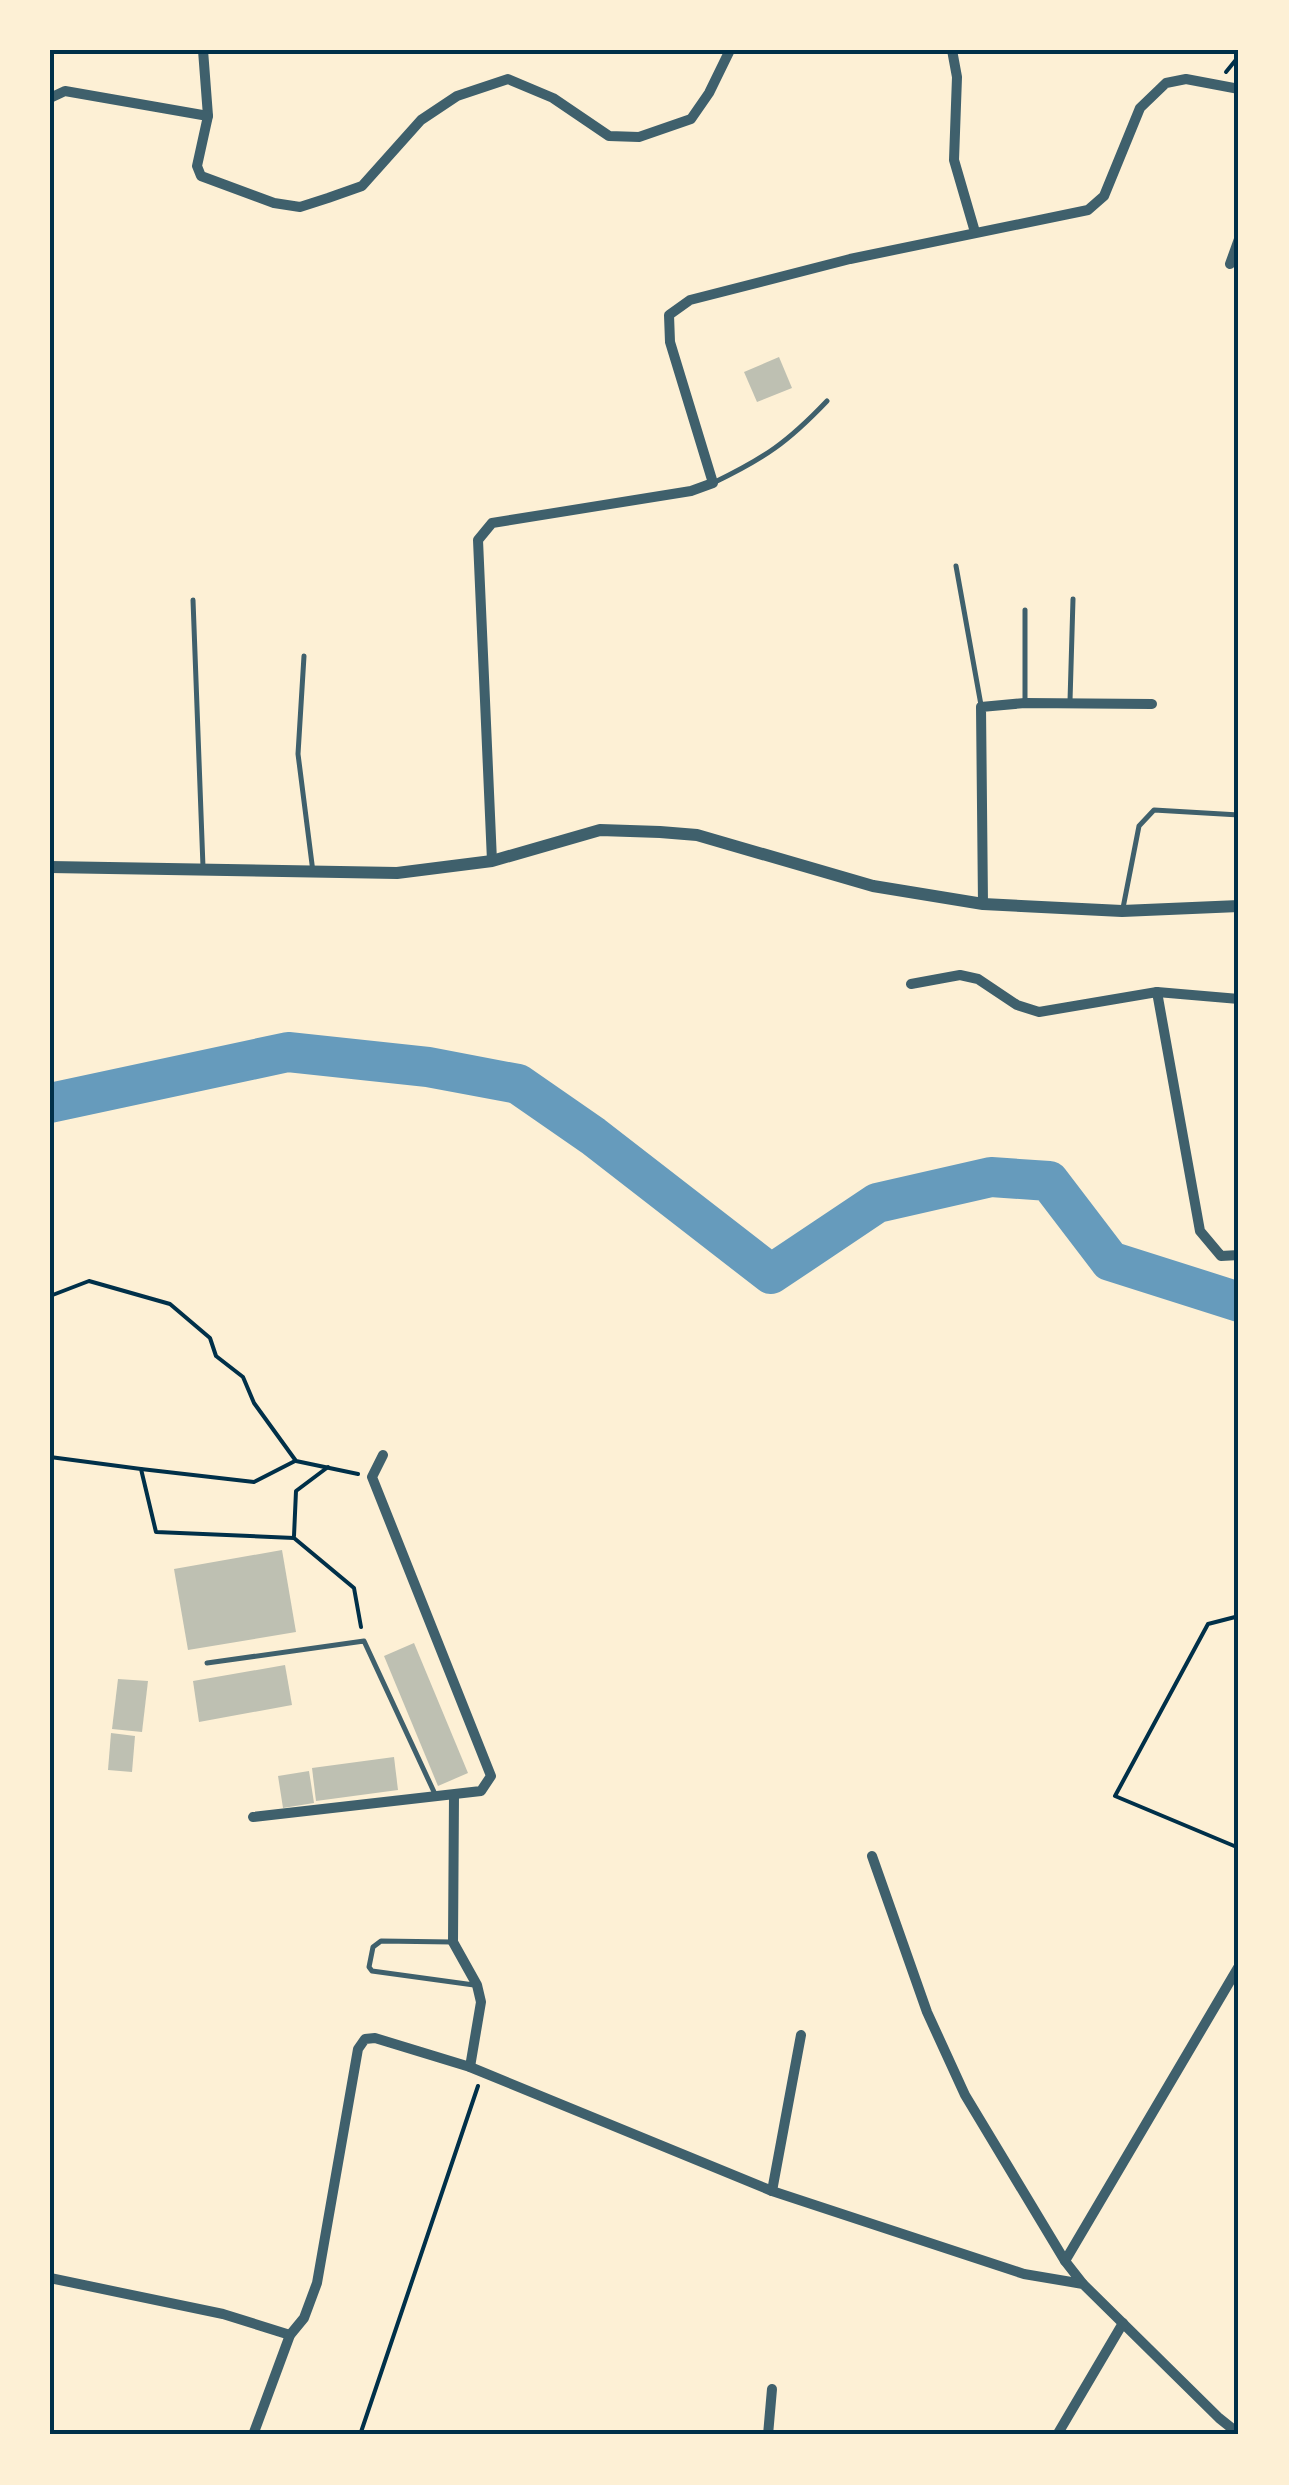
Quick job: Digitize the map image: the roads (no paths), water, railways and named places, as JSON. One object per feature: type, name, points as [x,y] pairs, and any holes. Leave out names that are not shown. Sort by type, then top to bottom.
[{"type":"street","points":[[202,50],[208,116],[196,166],[201,176],[274,203],[300,207],[362,186],[421,120],[457,96],[508,79],[553,98],[610,136],[638,137],[666,128],[690,119],[710,94],[730,50]]},
{"type":"street","points":[[952,50],[957,77],[954,160],[975,232]]},
{"type":"street","points":[[492,861],[478,540],[492,522],[691,491],[713,482],[670,342],[669,316],[690,300],[850,259],[1088,210],[1104,196],[1140,108],[1166,83],[1186,79],[1239,89]]},
{"type":"street","points":[[50,98],[66,92],[208,116]]},
{"type":"street","points":[[1230,264],[1239,239]]},
{"type":"street","points":[[983,904],[982,708],[1152,704]]},
{"type":"street","points":[[50,867],[397,874],[492,861],[600,830],[696,835],[873,886],[983,904],[1122,911],[1239,906]]},
{"type":"street","points":[[911,984],[960,975],[978,979],[1018,1006],[1039,1012],[1157,992],[1239,999]]},
{"type":"street","points":[[1157,992],[1200,1231],[1221,1256],[1239,1254]]},
{"type":"street","points":[[253,1817],[454,1795],[481,1790],[492,1776],[372,1477],[383,1455]]},
{"type":"street","points":[[454,1795],[453,1942],[477,1986],[481,2002],[470,2067]]},
{"type":"street","points":[[872,1856],[927,2012],[965,2095],[1065,2261],[1083,2284],[1239,2434]]},
{"type":"street","points":[[1065,2261],[1239,1966]]},
{"type":"street","points":[[772,2191],[801,2035]]},
{"type":"street","points":[[253,2435],[290,2334],[304,2318],[316,2283],[358,2049],[365,2039],[375,2038],[470,2067],[772,2191],[1024,2274],[1083,2284]]},
{"type":"street","points":[[50,2278],[223,2314],[290,2334]]},
{"type":"street","points":[[1057,2435],[1123,2323]]},
{"type":"street","points":[[768,2435],[772,2389]]},
{"type":"lane","points":[[713,482],[756,462],[793,437],[827,401]]},
{"type":"lane","points":[[956,566],[982,708]]},
{"type":"lane","points":[[1070,704],[1073,598]]},
{"type":"lane","points":[[192,600],[203,870]]},
{"type":"lane","points":[[1024,610],[1025,704]]},
{"type":"lane","points":[[304,656],[298,754],[313,872]]},
{"type":"lane","points":[[1122,911],[1138,826],[1145,816],[1154,810],[1239,816]]},
{"type":"lane","points":[[206,1663],[364,1641],[436,1795]]},
{"type":"lane","points":[[453,1942],[381,1941],[372,1947],[369,1967],[477,1986]]},
{"type":"waterway","points":[[50,1103],[288,1052],[428,1067],[518,1084],[593,1136],[771,1274],[877,1203],[991,1177],[1049,1181],[1110,1261],[1239,1302]]}]
